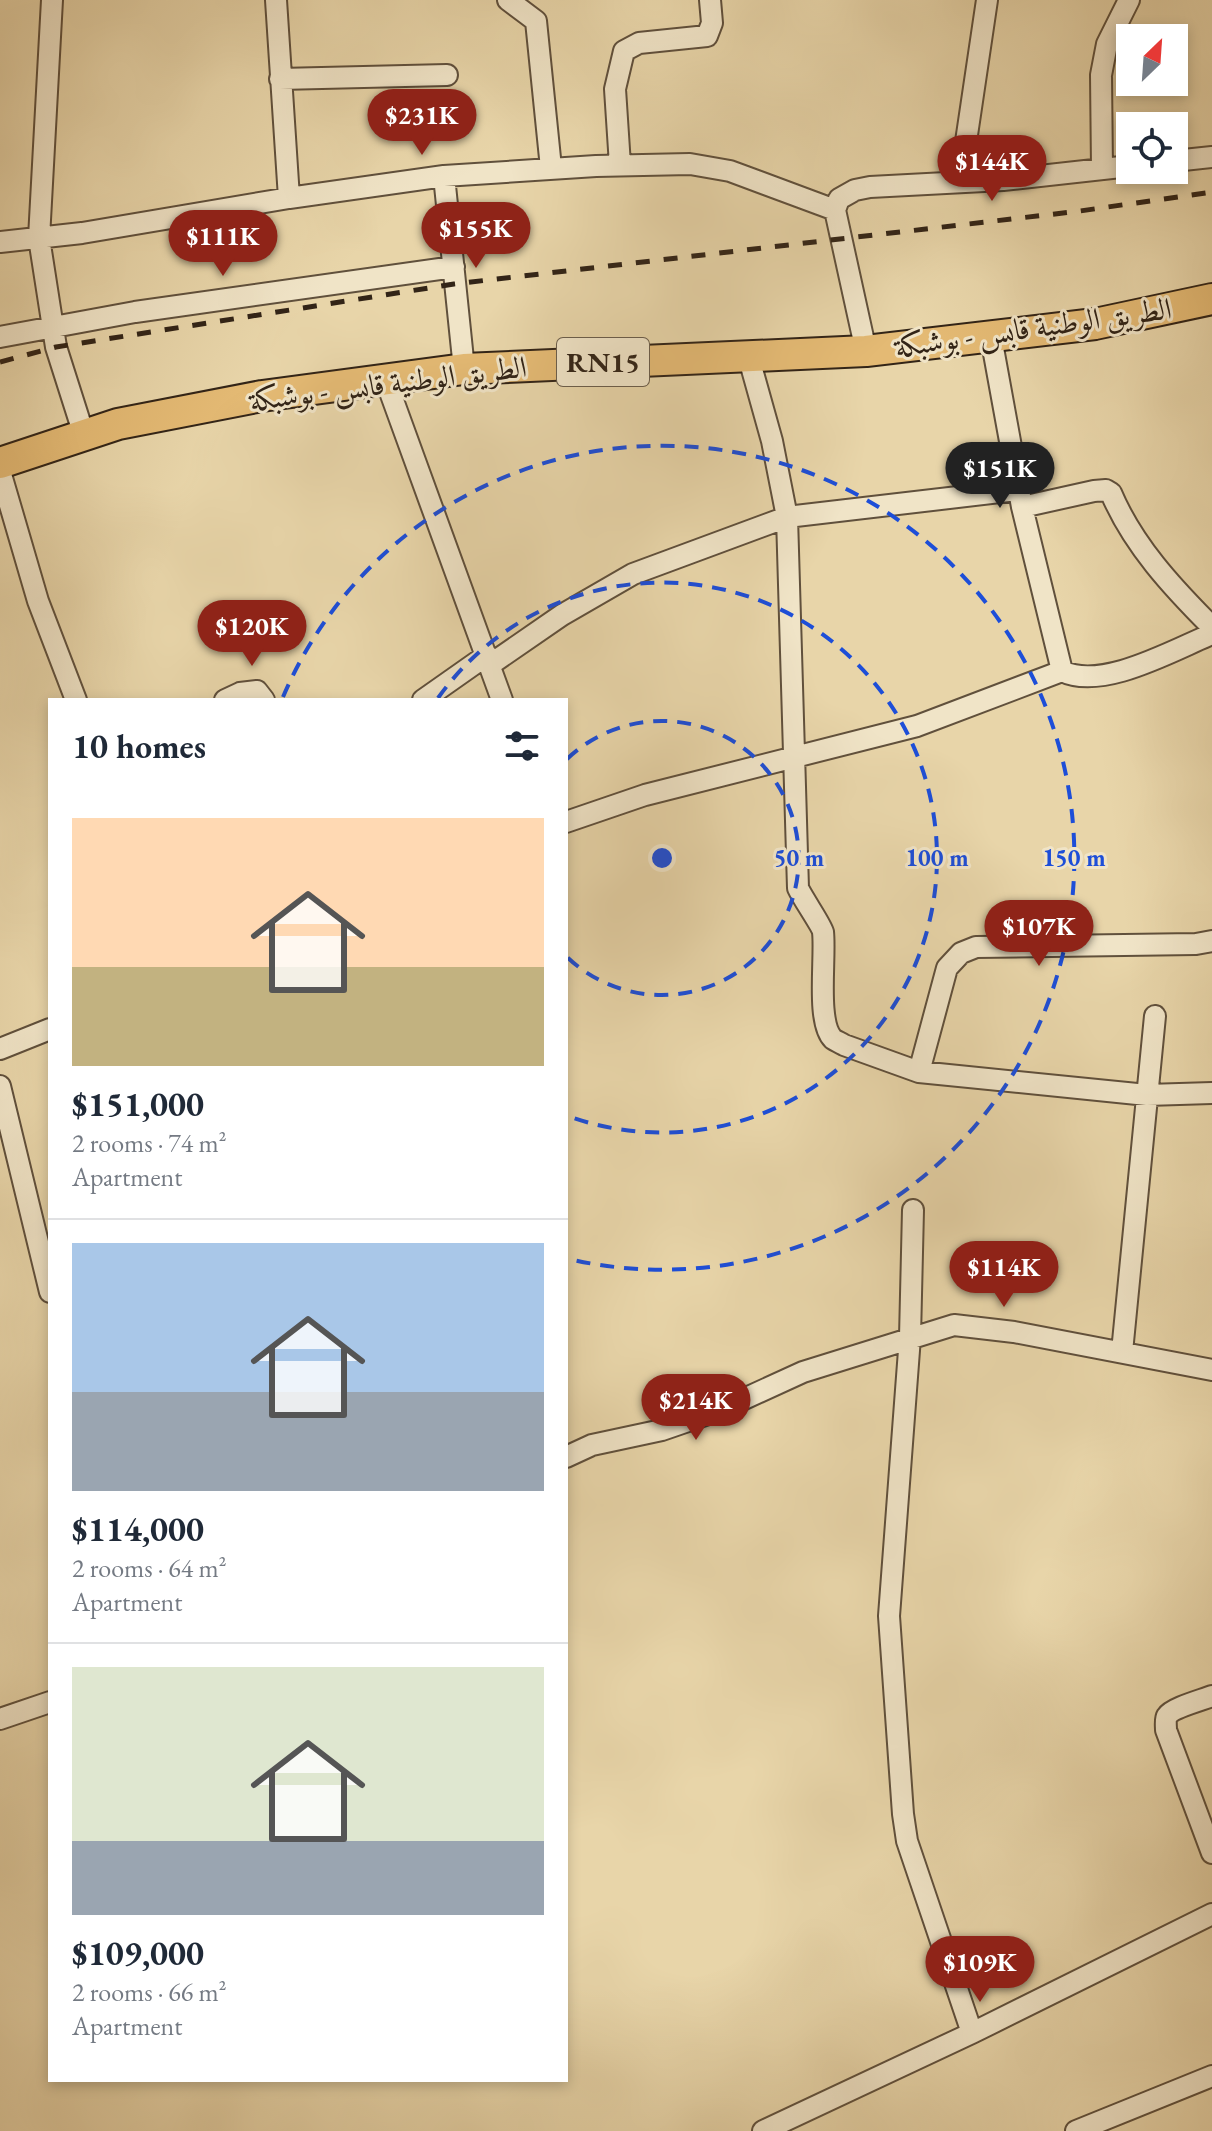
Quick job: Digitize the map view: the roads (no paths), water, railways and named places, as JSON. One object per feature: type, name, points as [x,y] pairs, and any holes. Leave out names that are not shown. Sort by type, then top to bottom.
[{"type":"main road","name":"الطريق الوطنية قابس - بوشبكة","points":[[0,463],[118,424],[262,396],[464,369],[866,351],[1095,324],[1212,299]]},
{"type":"street","points":[[52,0],[39,238],[56,347],[84,435]]},
{"type":"street","points":[[276,0],[289,198]]},
{"type":"street","points":[[508,0],[536,21]]},
{"type":"street","points":[[538,0],[536,21],[551,168]]},
{"type":"street","points":[[620,165],[615,89],[624,51],[639,43],[707,36],[712,23],[710,0]]},
{"type":"street","points":[[960,182],[987,0]]},
{"type":"street","points":[[1102,169],[1101,75],[1107,44],[1129,0]]},
{"type":"street","points":[[280,79],[447,75]]},
{"type":"street","points":[[1188,160],[1212,157]]},
{"type":"street","points":[[0,242],[82,233],[444,176],[620,165],[690,164],[730,171],[835,210]]},
{"type":"street","points":[[866,351],[835,210],[839,199],[855,190],[1116,168]]},
{"type":"street","points":[[444,176],[464,369]]},
{"type":"street","points":[[0,337],[135,312],[454,267]]},
{"type":"street","points":[[991,337],[1020,498],[1062,671]]},
{"type":"street","points":[[748,355],[772,441],[787,517],[798,888],[807,908],[822,928],[828,1031],[834,1040],[844,1045],[919,1072],[1147,1095],[1212,1093]]},
{"type":"street","points":[[386,381],[501,698]]},
{"type":"street","points":[[0,471],[38,601],[75,698]]},
{"type":"street","points":[[426,698],[633,574],[787,517],[1106,490],[1111,493],[1136,539],[1172,587],[1212,627]]},
{"type":"street","points":[[568,821],[645,795],[917,726],[1062,671],[1089,678],[1142,664],[1212,634]]},
{"type":"street","points":[[230,698],[249,690],[257,691],[262,698]]},
{"type":"street","points":[[919,1072],[947,968],[961,953],[976,947],[1196,944],[1212,941]]},
{"type":"street","points":[[1122,1352],[1155,1016]]},
{"type":"street","points":[[0,1049],[48,1030]]},
{"type":"street","points":[[0,1086],[48,1284]]},
{"type":"street","points":[[913,1210],[910,1337],[889,1616],[903,1814],[907,1841],[972,2033]]},
{"type":"street","points":[[568,1456],[592,1445],[676,1425],[720,1410],[803,1372],[954,1325],[1014,1332],[1212,1370]]},
{"type":"street","points":[[1212,1696],[1176,1710],[1166,1719],[1166,1730],[1212,1853]]},
{"type":"street","points":[[0,1719],[48,1703]]},
{"type":"street","points":[[763,2131],[972,2033],[1212,1914]]},
{"type":"street","points":[[1076,2131],[1212,2076]]},
{"type":"railway","points":[[0,362],[56,347],[454,284],[1080,211],[1212,192]]}]
